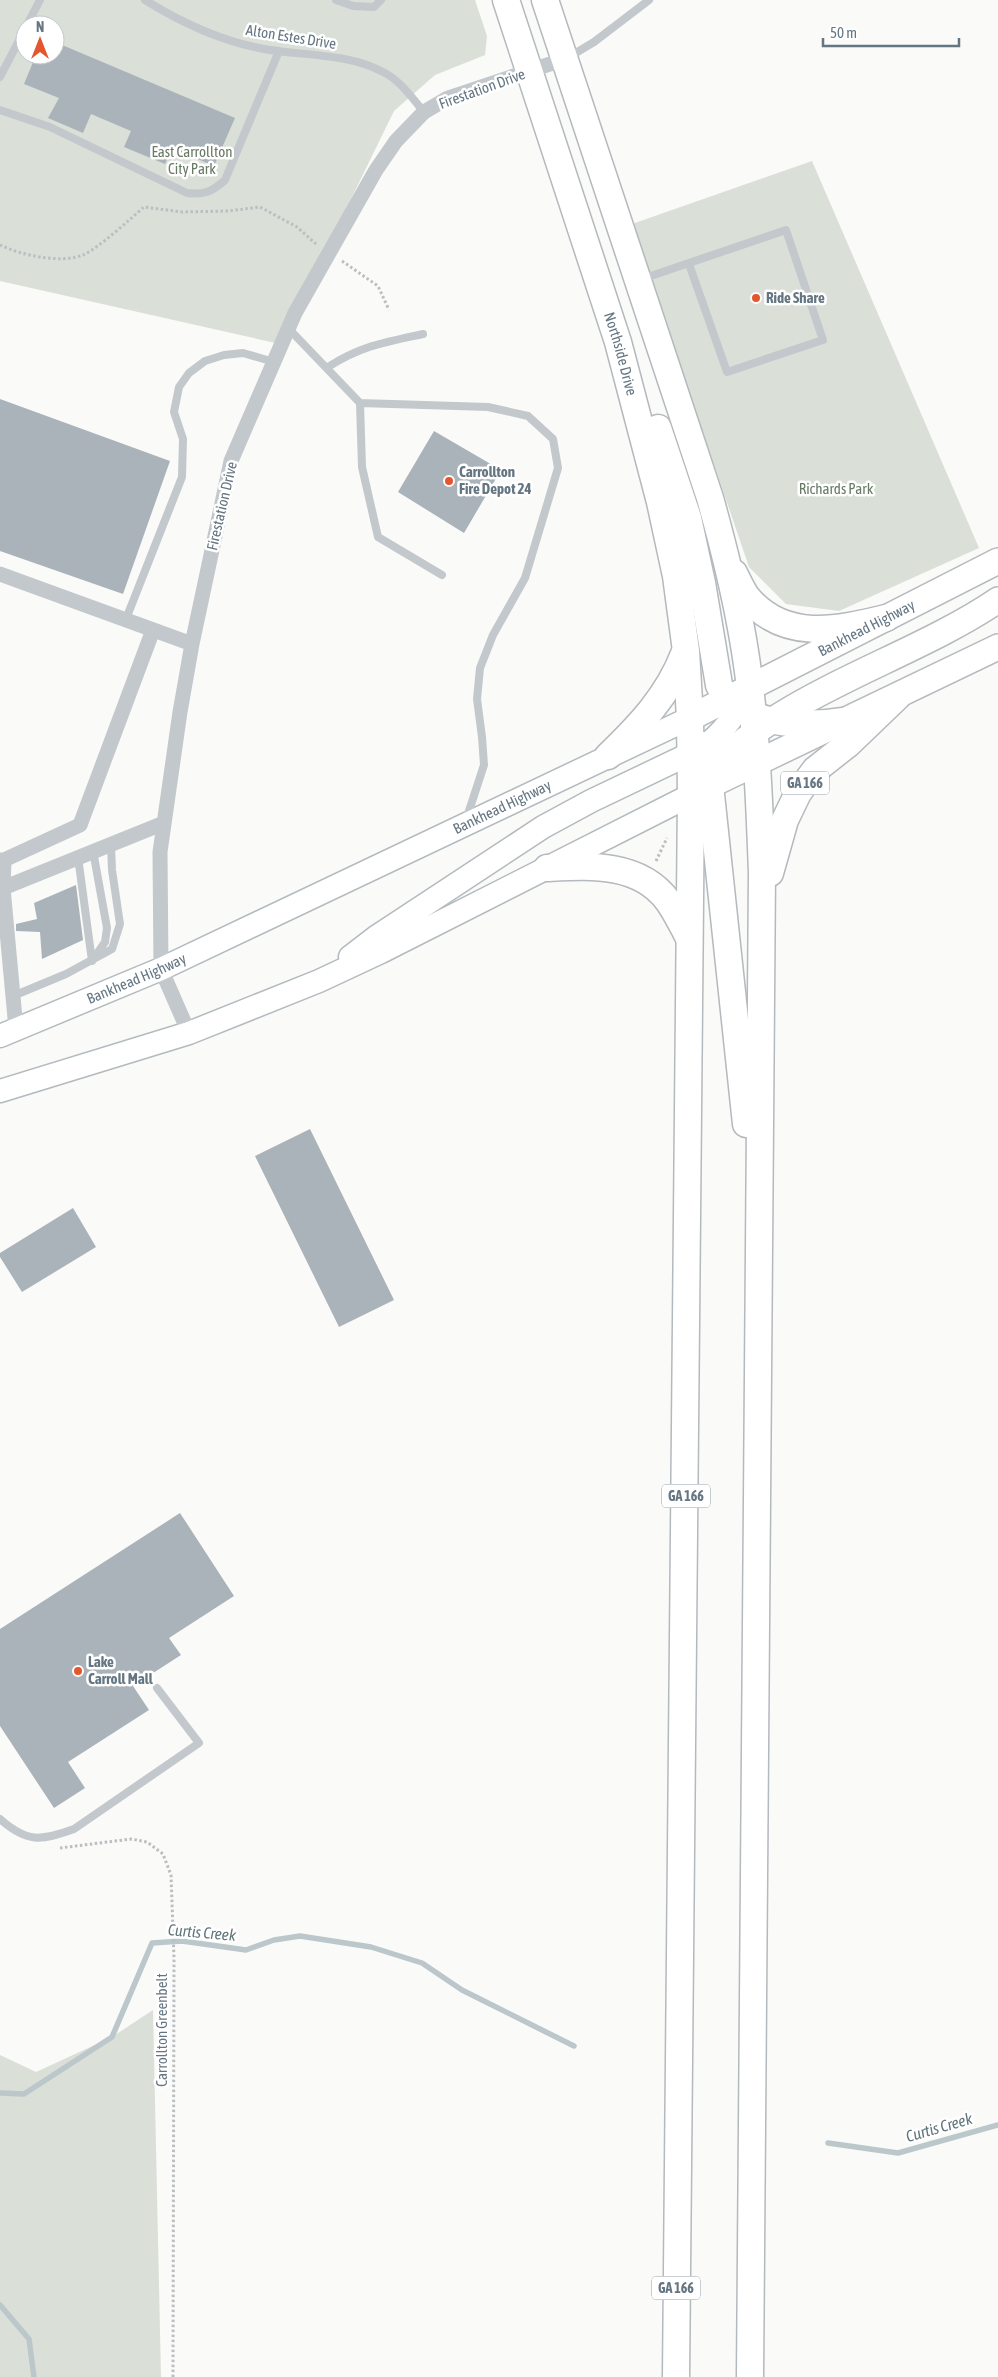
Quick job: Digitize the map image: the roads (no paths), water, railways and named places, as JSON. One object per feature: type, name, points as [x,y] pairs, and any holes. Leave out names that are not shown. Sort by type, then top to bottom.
[{"type":"highway","name":"Northside Drive","points":[[506,0],[618,342],[660,502],[676,576],[686,651],[690,718],[701,771]]},
{"type":"highway","points":[[545,0],[710,498],[727,559],[741,629],[749,711],[757,762],[762,903]]},
{"type":"highway","points":[[618,342],[642,381],[688,518],[703,591],[718,685],[749,711],[797,724],[842,721]]},
{"type":"highway","points":[[727,559],[747,597],[768,615],[794,628],[842,628],[886,618]]},
{"type":"highway","points":[[608,756],[636,729],[664,695],[686,651]]},
{"type":"highway","name":"GA 166","points":[[750,2377],[762,903],[785,820],[798,792],[815,770],[848,744],[898,696]]},
{"type":"highway","points":[[701,771],[752,1167],[759,1278]]},
{"type":"highway","name":"GA 166","points":[[676,2377],[689,938],[701,771]]},
{"type":"highway","points":[[547,868],[604,866],[643,879],[667,900],[689,938]]},
{"type":"main road","name":"Bankhead Highway","points":[[8,1033],[161,969],[690,718],[749,711],[886,618],[998,561]]},
{"type":"main road","points":[[0,1091],[189,1033],[301,989],[381,952],[547,868],[701,771],[733,748],[749,711],[817,695],[947,631],[998,600]]},
{"type":"main road","name":"GA 166","points":[[898,696],[998,647]]},
{"type":"main road","points":[[301,989],[334,968],[384,931],[543,827],[591,801],[701,771],[757,762],[898,696]]},
{"type":"street","name":"Firestation Drive","points":[[189,1033],[161,969],[160,852],[192,644],[232,461],[289,329],[376,170],[396,142],[424,112],[448,98],[565,59]]},
{"type":"street","points":[[0,574],[192,644]]},
{"type":"street","points":[[8,1033],[13,996],[2,860],[80,825],[153,630]]},
{"type":"street","points":[[3,888],[164,823]]},
{"type":"lane","points":[[32,15],[40,0]]},
{"type":"lane","name":"Alton Estes Drive","points":[[145,0],[155,3],[205,33],[234,42],[279,51],[338,59],[362,64],[384,72],[405,89],[424,112]]},
{"type":"lane","points":[[336,0],[353,6],[374,7],[382,0]]},
{"type":"lane","points":[[565,59],[594,42],[649,0]]},
{"type":"lane","points":[[0,78],[15,49]]},
{"type":"lane","points":[[0,110],[50,127],[187,193],[201,195],[214,190],[225,180],[279,51]]},
{"type":"lane","points":[[637,281],[786,230],[823,340],[727,372],[689,264]]},
{"type":"lane","points":[[289,329],[328,367],[360,403],[362,467],[378,537],[442,575]]},
{"type":"lane","points":[[328,367],[349,354],[370,345],[423,334]]},
{"type":"lane","points":[[126,619],[182,477],[183,439],[174,412],[179,387],[189,373],[205,361],[224,355],[243,353],[274,362]]},
{"type":"lane","points":[[360,403],[488,407],[528,416],[553,439],[558,468],[525,578],[493,635],[480,668],[476,699],[484,765],[465,825]]},
{"type":"lane","points":[[13,996],[92,962],[112,949],[120,924],[113,879],[111,845]]},
{"type":"lane","points":[[92,962],[105,942],[106,928],[93,851]]},
{"type":"lane","points":[[78,857],[92,962]]},
{"type":"lane","points":[[0,1819],[16,1833],[32,1838],[52,1837],[74,1829],[199,1743],[157,1688]]},
{"type":"waterway","name":"Curtis Creek","points":[[0,2093],[24,2094],[112,2037],[152,1943],[182,1941],[246,1950],[274,1940],[300,1936],[371,1947],[422,1963],[462,1990],[574,2046]]},
{"type":"waterway","name":"Curtis Creek","points":[[828,2143],[898,2153],[998,2125]]},
{"type":"waterway","points":[[0,2305],[29,2339],[34,2377]]},
{"type":"place","name":"Ride Share","points":[[756,298]]},
{"type":"place","name":"Carrollton Fire Depot 24","points":[[449,481]]},
{"type":"place","name":"Lake Carroll Mall","points":[[78,1671]]},
{"type":"park label","name":"East Carrollton City Park","points":[[192,160]]},
{"type":"park label","name":"Richards Park","points":[[836,489]]}]
